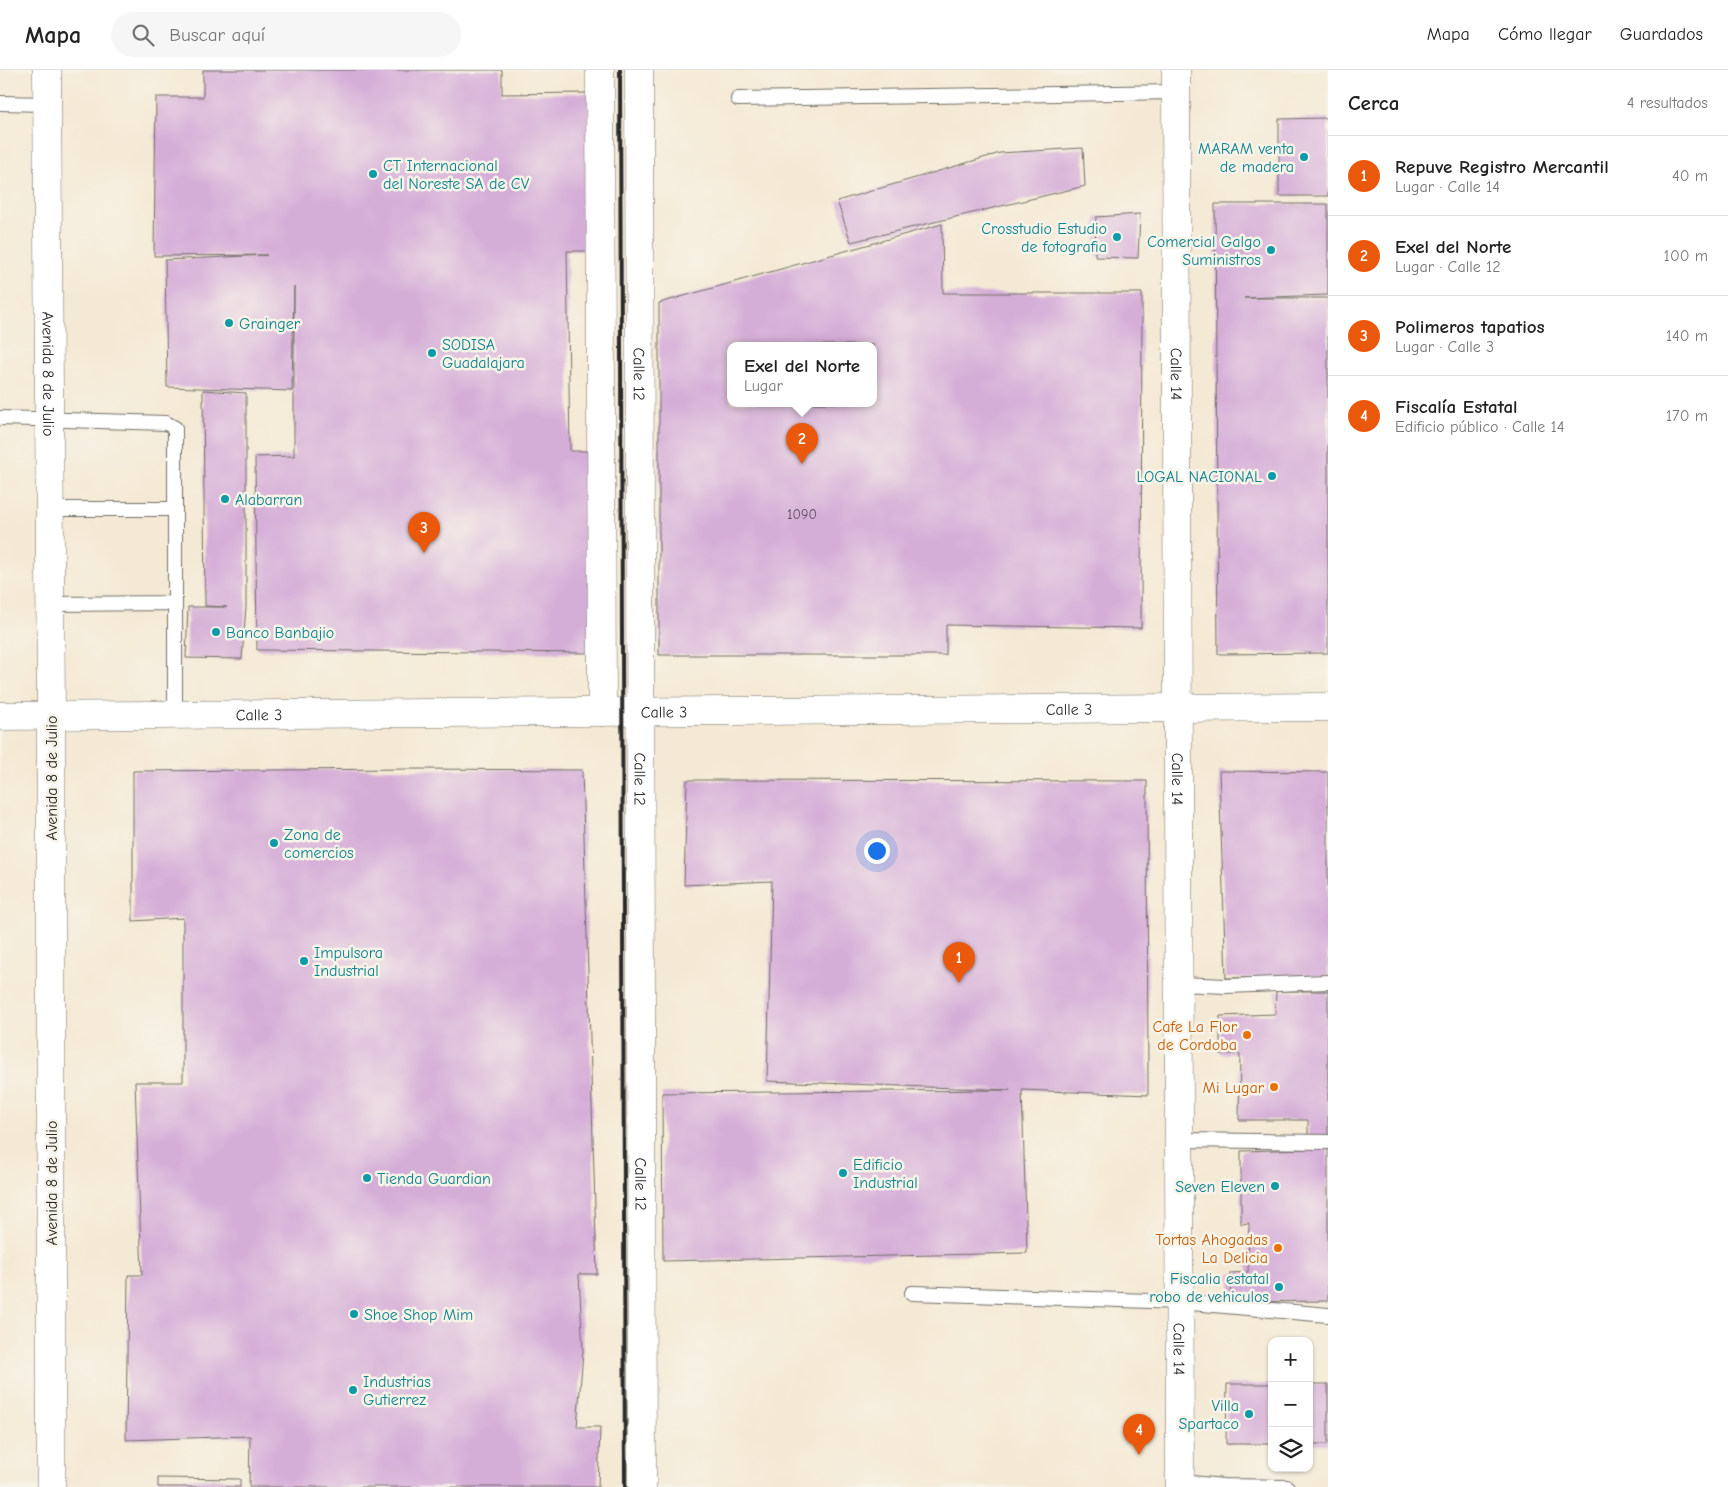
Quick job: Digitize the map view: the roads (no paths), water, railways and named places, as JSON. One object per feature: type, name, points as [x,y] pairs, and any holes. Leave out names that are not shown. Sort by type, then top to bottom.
[{"type":"street","name":"Avenida 8 de Julio","points":[[47,70],[51,716],[51,1487]]},
{"type":"street","points":[[600,70],[602,712]]},
{"type":"street","name":"Calle 12","points":[[639,70],[642,1487]]},
{"type":"street","name":"Calle 14","points":[[1176,81],[1180,1484]]},
{"type":"street","name":"Calle 3","points":[[0,716],[1328,707]]},
{"type":"lane","points":[[738,99],[1176,81]]},
{"type":"lane","points":[[0,103],[47,104]]},
{"type":"lane","points":[[0,418],[171,425],[175,428],[177,437],[175,715]]},
{"type":"lane","points":[[50,508],[175,509]]},
{"type":"lane","points":[[50,604],[175,603]]},
{"type":"lane","points":[[1180,984],[1226,986],[1328,982]]},
{"type":"lane","points":[[1180,1140],[1328,1142]]},
{"type":"lane","points":[[912,1292],[1180,1302],[1328,1315]]},
{"type":"lane","points":[[1180,1484],[1287,1487]]},
{"type":"railway","points":[[620,70],[625,1487]]},
{"type":"place","name":"MARAM venta de madera","points":[[1304,157]]},
{"type":"place","name":"CT Internacional del Noreste SA de CV","points":[[373,174]]},
{"type":"place","name":"Crosstudio Estudio de fotografia","points":[[1117,237]]},
{"type":"place","name":"Comercial Galgo Suministros","points":[[1271,250]]},
{"type":"place","name":"Grainger","points":[[229,323]]},
{"type":"place","name":"SODISA Guadalajara","points":[[432,353]]},
{"type":"place","name":"Exel del Norte","points":[[802,464]]},
{"type":"place","name":"LOGAL NACIONAL","points":[[1272,476]]},
{"type":"place","name":"Alabarran","points":[[225,499]]},
{"type":"place","name":"Polimeros tapatios","points":[[424,553]]},
{"type":"place","name":"Banco Banbajio","points":[[216,632]]},
{"type":"place","name":"Zona de comercios","points":[[274,843]]},
{"type":"place","name":"Impulsora Industrial","points":[[304,961]]},
{"type":"place","name":"Repuve Registro Mercantil","points":[[959,983]]},
{"type":"place","name":"Cafe La Flor de Cordoba","points":[[1247,1035]]},
{"type":"place","name":"Mi Lugar","points":[[1274,1087]]},
{"type":"place","name":"Edificio Industrial","points":[[843,1173]]},
{"type":"place","name":"Tienda Guardian","points":[[367,1178]]},
{"type":"place","name":"Seven Eleven","points":[[1275,1186]]},
{"type":"place","name":"Tortas Ahogadas La Delicia","points":[[1278,1248]]},
{"type":"place","name":"Fiscalia estatal robo de vehiculos","points":[[1279,1287]]},
{"type":"place","name":"Shoe Shop Mim","points":[[354,1314]]},
{"type":"place","name":"Industrias Gutierrez","points":[[353,1390]]},
{"type":"place","name":"Villa Spartaco","points":[[1249,1414]]},
{"type":"place","name":"Fiscalía Estatal","points":[[1139,1455]]}]
